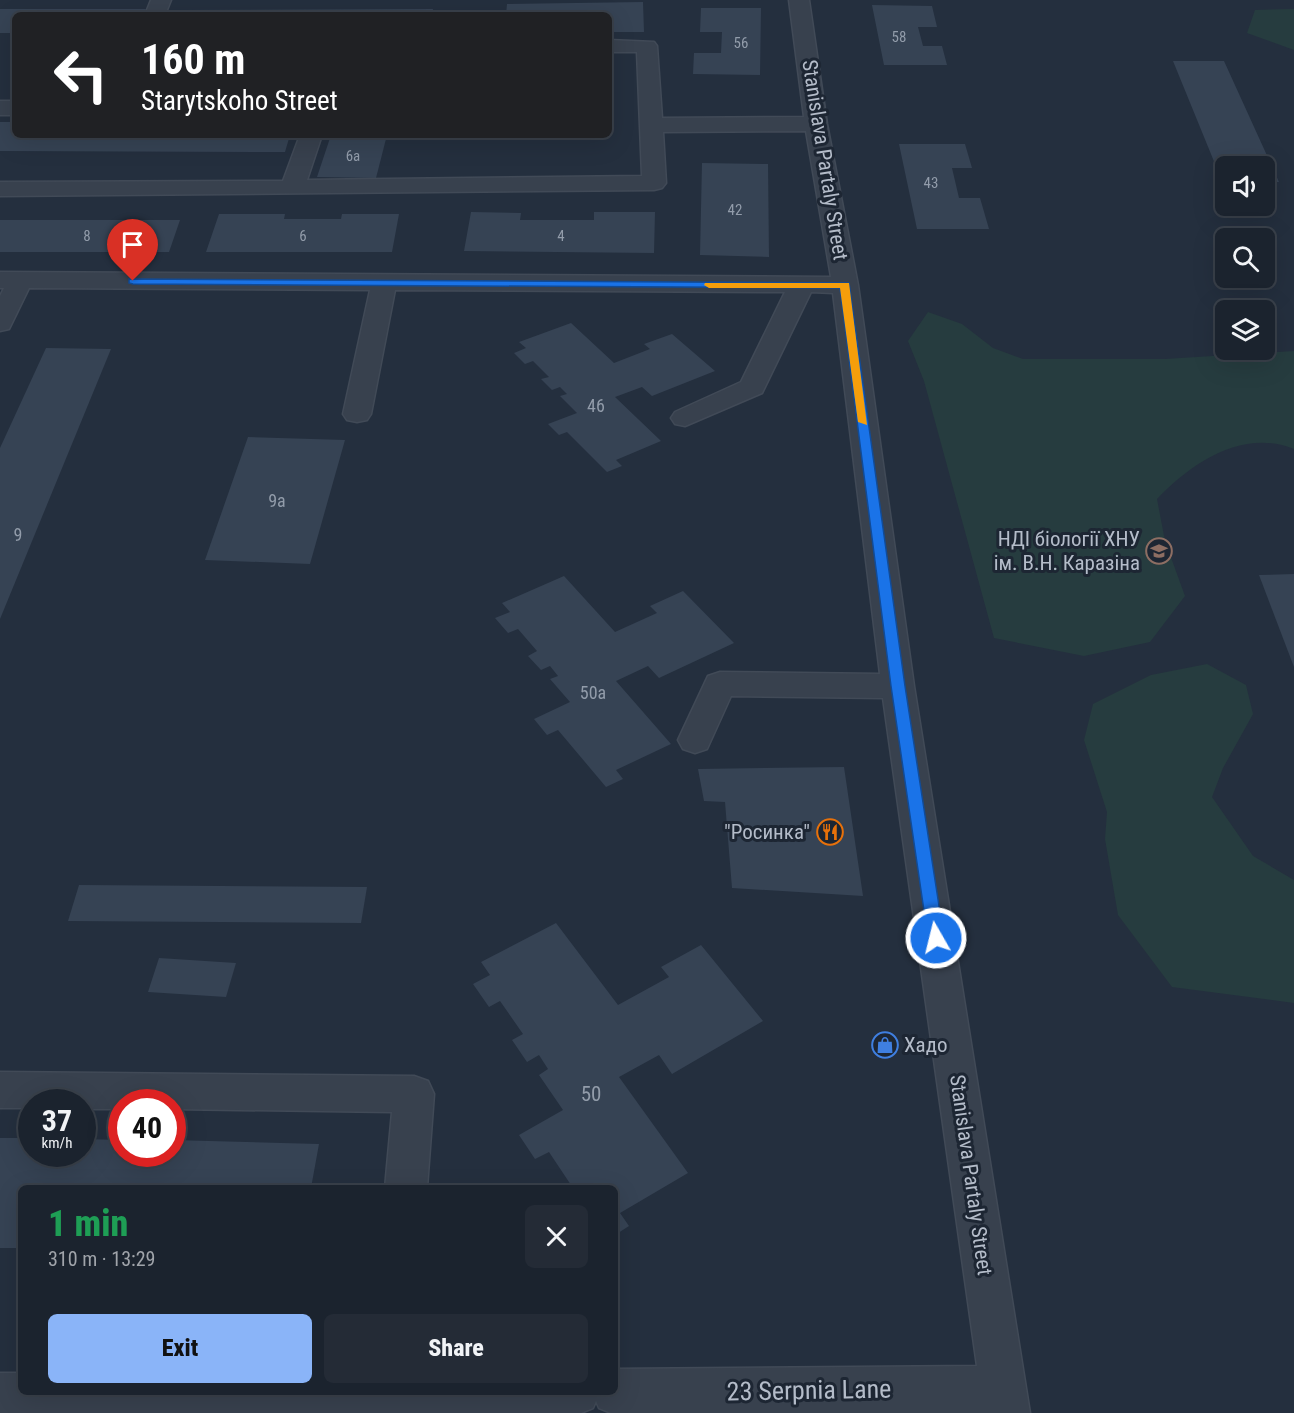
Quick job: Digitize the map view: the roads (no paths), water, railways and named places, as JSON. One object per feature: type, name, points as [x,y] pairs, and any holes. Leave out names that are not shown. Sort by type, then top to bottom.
[{"type":"street","name":"Stanislava Partaly Street","points":[[799,0],[816,124],[845,285],[898,686],[1005,1401]]},
{"type":"street","points":[[0,189],[168,190],[293,186],[654,183],[647,46],[612,46]]},
{"type":"street","points":[[651,126],[816,124]]},
{"type":"street","points":[[293,186],[310,138]]},
{"type":"street","points":[[0,323],[10,280],[845,285]]},
{"type":"street","points":[[357,414],[384,283]]},
{"type":"street","points":[[685,418],[752,387],[801,286]]},
{"type":"street","points":[[694,740],[720,684],[898,686]]},
{"type":"street","points":[[0,1090],[414,1094],[406,1185]]},
{"type":"street","name":"23 Serpnia Lane","points":[[618,1392],[703,1402],[1005,1401]]},
{"type":"street","points":[[0,1396],[129,1395]]},
{"type":"place","name":"НДІ біології ХНУ ім. В.Н. Каразіна","points":[[1159,551]]},
{"type":"place","name":"\"Росинка\"","points":[[830,832]]},
{"type":"place","name":"Хадо","points":[[885,1045]]}]
